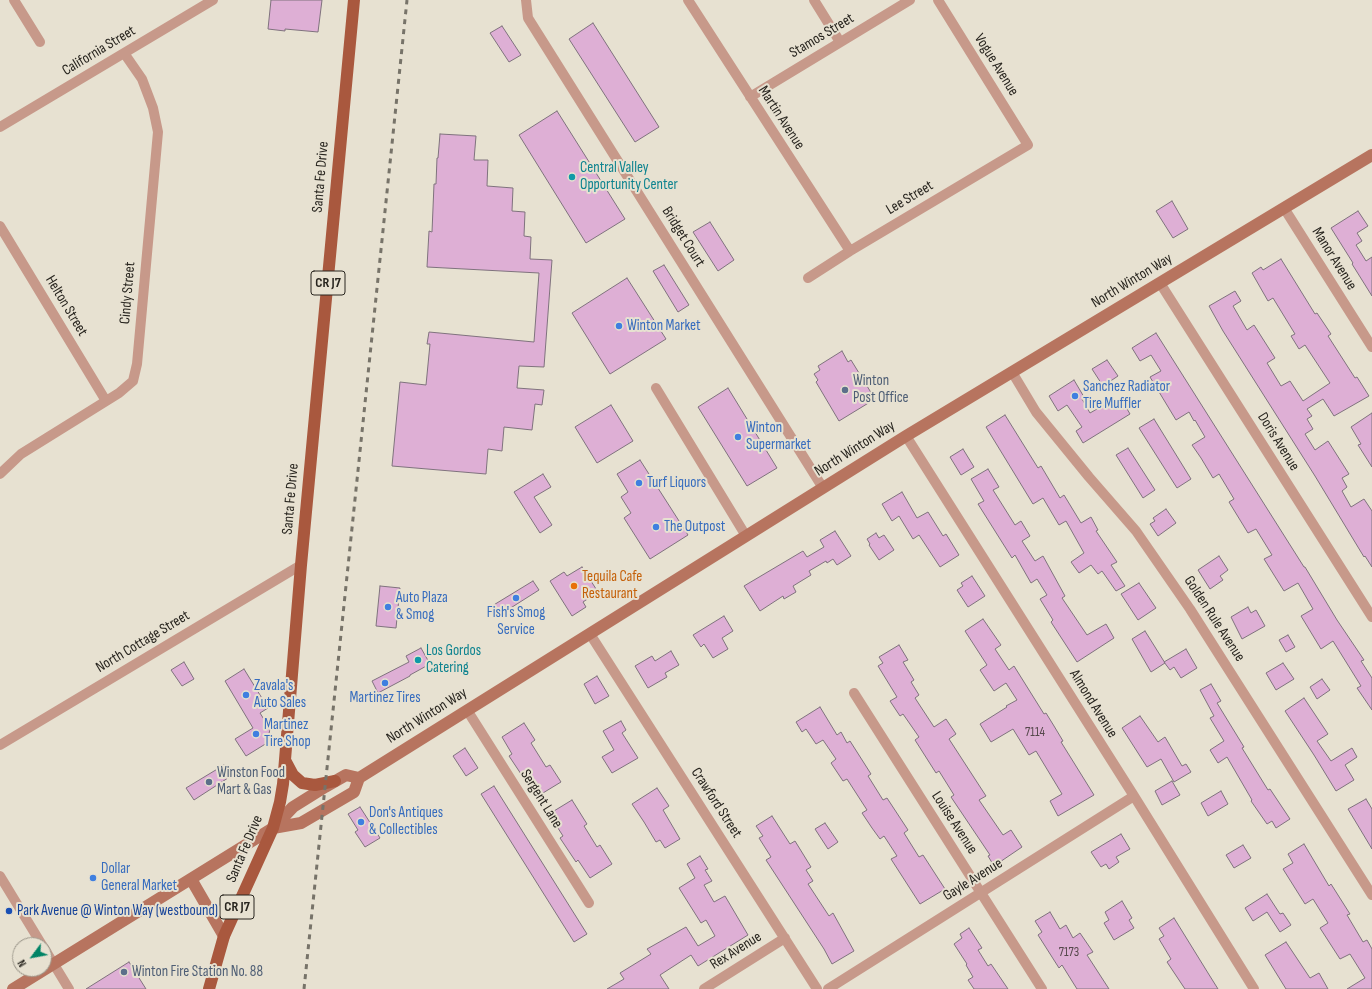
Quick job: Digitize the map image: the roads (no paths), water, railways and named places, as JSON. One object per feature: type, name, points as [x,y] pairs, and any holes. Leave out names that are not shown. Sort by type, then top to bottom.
[{"type":"main road","name":"Santa Fe Drive","points":[[209,989],[224,936],[273,828],[280,802],[354,0]]},
{"type":"main road","name":"North Winton Way","points":[[273,828],[301,823],[354,792],[359,778],[467,710],[906,436],[1372,155]]},
{"type":"main road","points":[[285,760],[293,775],[302,783],[315,785],[334,781]]},
{"type":"main road","name":"North Winton Way","points":[[13,989],[273,828],[293,807],[334,781],[346,775],[359,778]]},
{"type":"main road","points":[[191,879],[224,936]]},
{"type":"street","points":[[14,0],[40,42]]},
{"type":"street","name":"California Street","points":[[0,127],[213,0]]},
{"type":"street","name":"Bridget Court","points":[[526,0],[528,18],[823,488]]},
{"type":"street","name":"Martin Avenue","points":[[688,0],[850,251]]},
{"type":"street","points":[[814,0],[840,42]]},
{"type":"street","name":"Stamos Street","points":[[750,97],[910,0]]},
{"type":"street","name":"Vogue Avenue","points":[[938,0],[1028,145]]},
{"type":"street","name":"Cindy Street","points":[[0,474],[21,454],[106,402],[133,381],[137,364],[158,132],[153,108],[142,79],[124,52]]},
{"type":"street","name":"Lee Street","points":[[808,278],[850,251],[1028,145]]},
{"type":"street","name":"Manor Avenue","points":[[1284,208],[1372,347]]},
{"type":"street","name":"Helton Street","points":[[0,226],[106,402]]},
{"type":"street","name":"Doris Avenue","points":[[1160,283],[1372,618]]},
{"type":"street","name":"Golden Rule Avenue","points":[[1012,372],[1036,412],[1089,477],[1136,531],[1190,609],[1372,895]]},
{"type":"street","points":[[656,388],[746,536]]},
{"type":"street","name":"Almond Avenue","points":[[906,436],[1134,796],[1254,989]]},
{"type":"street","name":"North Cottage Street","points":[[0,745],[301,565]]},
{"type":"street","name":"Crawford Street","points":[[590,634],[817,989]]},
{"type":"street","name":"Louise Avenue","points":[[854,693],[1042,989]]},
{"type":"street","name":"Sergent Lane","points":[[467,710],[589,903]]},
{"type":"street","name":"Gayle Avenue","points":[[828,989],[1134,796]]},
{"type":"street","points":[[0,876],[37,937]]},
{"type":"street","name":"Rex Avenue","points":[[704,989],[785,938]]},
{"type":"street","points":[[52,961],[69,989]]},
{"type":"railway","points":[[304,989],[407,0]]},
{"type":"place","name":"Central Valley Opportunity Center","points":[[572,177]]},
{"type":"place","name":"Winton Market","points":[[619,326]]},
{"type":"place","name":"Winton Post Office","points":[[845,390]]},
{"type":"place","name":"Sanchez Radiator Tire Muffler","points":[[1075,396]]},
{"type":"place","name":"Winton Supermarket","points":[[738,437]]},
{"type":"place","name":"Turf Liquors","points":[[639,483]]},
{"type":"place","name":"The Outpost","points":[[656,527]]},
{"type":"place","name":"Tequila Cafe Restaurant","points":[[574,586]]},
{"type":"place","name":"Fish's Smog Service","points":[[516,598]]},
{"type":"place","name":"Auto Plaza & Smog","points":[[388,607]]},
{"type":"place","name":"Los Gordos Catering","points":[[418,660]]},
{"type":"place","name":"Martinez Tires","points":[[385,683]]},
{"type":"place","name":"Zavala's Auto Sales","points":[[246,695]]},
{"type":"place","name":"Martinez Tire Shop","points":[[256,734]]},
{"type":"place","name":"Winston Food Mart & Gas","points":[[209,782]]},
{"type":"place","name":"Don's Antiques & Collectibles","points":[[361,822]]},
{"type":"place","name":"Dollar General Market","points":[[93,878]]},
{"type":"place","name":"Park Avenue @ Winton Way (westbound)","points":[[9,911]]},
{"type":"place","name":"Winton Fire Station No. 88","points":[[124,972]]}]
